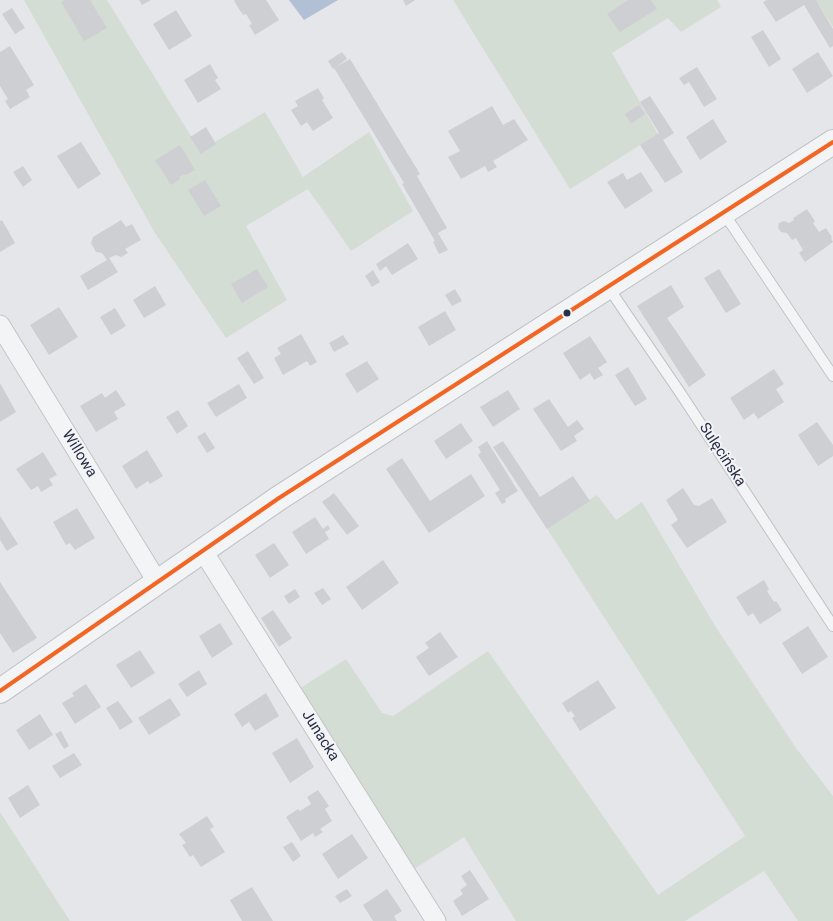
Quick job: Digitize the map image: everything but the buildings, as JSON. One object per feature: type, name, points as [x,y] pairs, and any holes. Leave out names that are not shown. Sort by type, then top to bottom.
[{"type":"street","points":[[0,691],[359,445],[833,142]]},
{"type":"street","name":"Willowa","points":[[0,326],[158,583]]},
{"type":"street","name":"Junacka","points":[[203,551],[436,921]]},
{"type":"lane","points":[[723,212],[833,376]]},
{"type":"lane","name":"Sulęcińska","points":[[608,286],[682,394],[833,626]]},
{"type":"shaded area","points":[[24,0],[107,0],[200,151],[265,112],[303,177],[369,132],[413,211],[351,251],[308,189],[246,226],[287,300],[226,338],[155,233]]},
{"type":"shaded area","points":[[453,0],[717,0],[721,7],[681,32],[668,18],[612,53],[658,134],[570,189]]},
{"type":"shaded area","points":[[816,0],[833,0],[833,27]]},
{"type":"shaded area","points":[[597,495],[616,520],[642,502],[715,626],[796,748],[833,796],[833,921],[798,921],[764,871],[685,921],[516,921],[464,837],[408,873],[299,689],[346,659],[382,713],[393,716],[488,651],[658,895],[745,836],[546,527]]},
{"type":"shaded area","points":[[0,812],[70,921],[0,921]]},
{"type":"water","points":[[289,0],[338,0],[304,20]]},
{"type":"transit line","points":[[0,691],[279,498],[833,142]]}]
